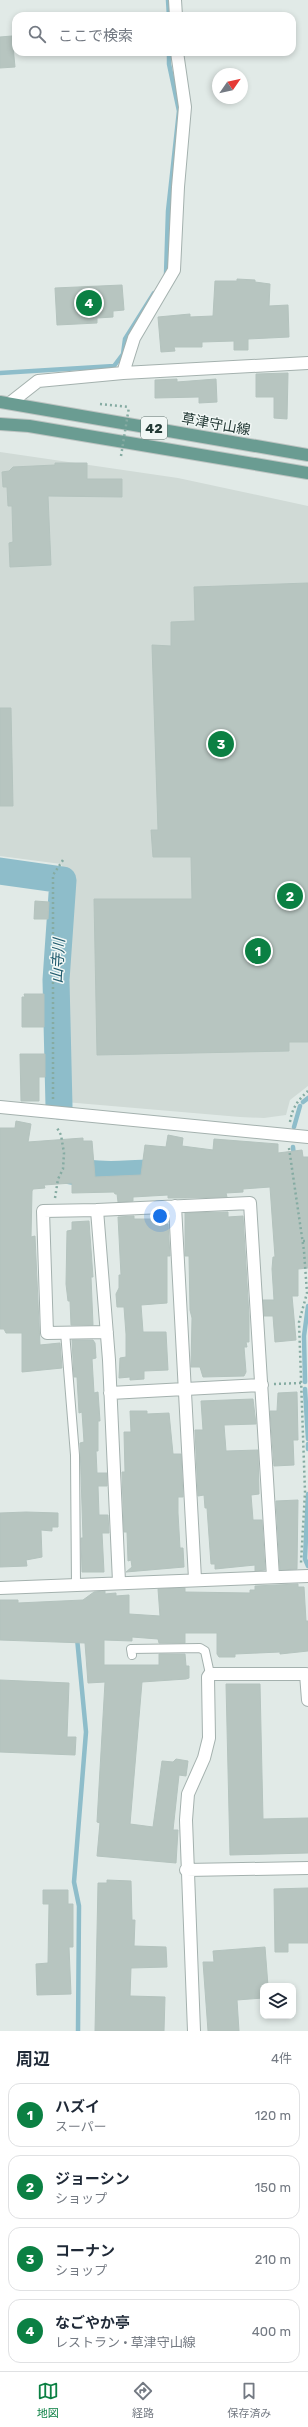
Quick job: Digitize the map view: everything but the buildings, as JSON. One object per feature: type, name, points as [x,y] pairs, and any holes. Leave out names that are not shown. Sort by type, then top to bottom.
[{"type":"main road","name":"草津守山線","points":[[5,402],[308,455]]},
{"type":"main road","name":"42","points":[[0,424],[29,426],[308,473]]},
{"type":"street","points":[[175,0],[176,12]]},
{"type":"street","points":[[123,372],[134,338],[174,270],[178,187],[185,107],[178,56]]},
{"type":"street","points":[[5,402],[38,381],[123,372],[308,363]]},
{"type":"street","points":[[0,1106],[53,1113],[308,1136]]},
{"type":"street","points":[[106,1332],[47,1333],[43,1211],[250,1203],[273,1577]]},
{"type":"street","points":[[175,1206],[195,1579]]},
{"type":"street","points":[[97,1210],[110,1393],[119,1582]]},
{"type":"street","points":[[110,1393],[262,1385]]},
{"type":"street","points":[[0,1588],[119,1582],[304,1576]]},
{"type":"street","points":[[194,2031],[186,1870],[186,1820],[188,1794],[204,1758],[209,1738],[208,1677],[210,1674],[306,1674],[308,1700]]},
{"type":"street","points":[[186,1870],[308,1868]]},
{"type":"lane","points":[[65,1332],[75,1456],[76,1585]]},
{"type":"lane","points":[[132,1655],[131,1649],[200,1648],[205,1651],[210,1674]]},
{"type":"path","points":[[122,456],[129,407]]},
{"type":"path","points":[[54,1210],[58,1179],[62,1169],[64,1152],[61,1135],[53,1113],[53,875],[63,860]]},
{"type":"path","points":[[304,1576],[305,1492],[299,1322],[307,1293],[303,1241],[288,1135],[291,1113],[297,1101],[308,1092]]},
{"type":"path","points":[[303,1241],[308,1242]]},
{"type":"path","points":[[262,1385],[301,1383]]},
{"type":"shaded area","points":[[0,452],[178,478],[308,506],[308,1086],[290,1100],[286,1115],[264,1118],[240,1117],[65,1102],[64,976],[67,874],[61,864],[0,856]]},
{"type":"waterway","points":[[168,0],[169,12]]},
{"type":"waterway","points":[[166,275],[168,211],[179,111],[169,64],[169,56]]},
{"type":"waterway","points":[[0,373],[114,366],[123,354],[125,339],[154,293]]},
{"type":"waterway","name":"山寺川","points":[[0,871],[63,880],[56,980],[59,1106]]},
{"type":"waterway","points":[[303,1102],[308,1098]]},
{"type":"waterway","points":[[294,1127],[300,1106]]},
{"type":"waterway","points":[[293,1147],[294,1157]]},
{"type":"waterway","name":"山寺川","points":[[66,1170],[93,1174],[135,1174],[177,1171]]},
{"type":"waterway","points":[[305,1382],[304,1336],[308,1306]]},
{"type":"waterway","points":[[305,1389],[308,1439]]},
{"type":"waterway","points":[[308,1444],[308,1449]]},
{"type":"waterway","points":[[308,1494],[305,1559],[308,1566]]},
{"type":"waterway","points":[[77,1638],[86,1732],[74,1882],[79,1906],[78,2031]]},
{"type":"place","name":"なごやか亭","points":[[89,303]]},
{"type":"place","name":"コーナン","points":[[221,744]]},
{"type":"place","name":"ジョーシン","points":[[290,896]]},
{"type":"place","name":"ハズイ","points":[[258,951]]}]
